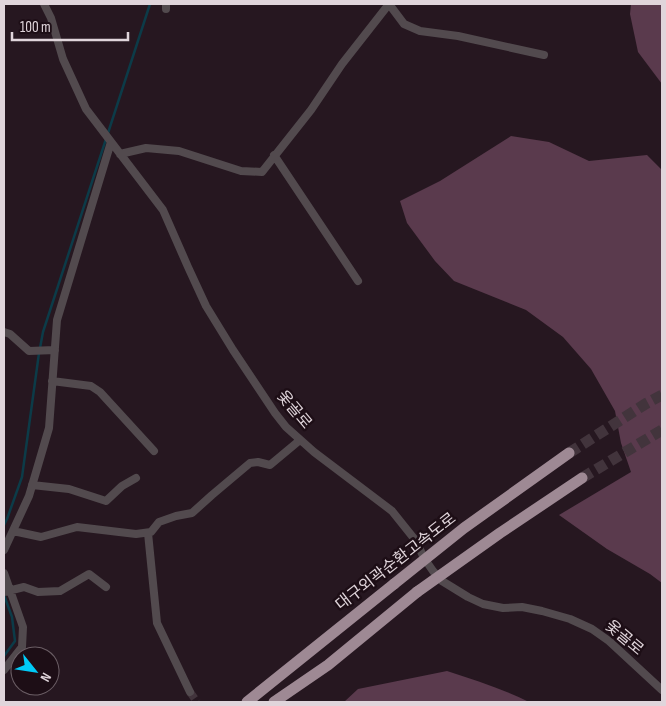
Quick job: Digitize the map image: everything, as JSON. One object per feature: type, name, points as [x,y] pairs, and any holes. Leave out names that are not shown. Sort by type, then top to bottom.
[{"type":"highway","name":"대구외곽순환고속도로","points":[[247,702],[464,528],[569,453]]},
{"type":"highway","points":[[287,702],[328,665],[417,592],[582,478]]},
{"type":"highway","points":[[274,702],[328,665]]},
{"type":"street","name":"옻골로","points":[[44,4],[51,18],[74,85],[86,109],[163,210],[206,306],[233,350],[286,427],[314,452],[392,511],[416,540],[424,558],[442,581],[468,597],[484,604],[503,608],[522,607],[542,610],[592,629],[609,641],[662,690]]},
{"type":"street","points":[[120,154],[146,148],[179,151],[241,171],[262,172],[312,110],[342,64],[389,4],[404,24],[420,31],[458,36],[544,56]]},
{"type":"street","points":[[4,550],[29,496],[49,428],[57,320],[112,142]]},
{"type":"street","points":[[274,155],[358,281]]},
{"type":"street","points":[[4,332],[10,334],[29,351],[55,350]]},
{"type":"street","points":[[52,381],[91,386],[100,392],[154,451]]},
{"type":"street","points":[[12,531],[41,537],[77,527],[136,534],[151,532],[159,522],[192,513],[250,463],[258,462],[270,466],[300,440]]},
{"type":"street","points":[[32,485],[69,489],[106,500],[122,486],[136,478]]},
{"type":"street","points":[[148,532],[158,623],[190,692]]},
{"type":"street","points":[[4,573],[7,591],[24,627],[22,647],[4,670]]},
{"type":"street","points":[[7,591],[24,587],[38,592],[60,592],[90,574],[106,587]]},
{"type":"shaded area","points":[[631,4],[662,4],[662,84],[638,52],[630,14]]},
{"type":"shaded area","points":[[511,136],[549,142],[589,161],[647,155],[662,170],[662,583],[607,549],[559,515],[631,472],[621,443],[615,411],[591,369],[563,337],[526,310],[454,281],[435,261],[407,223],[400,201],[440,181]]},
{"type":"shaded area","points":[[447,671],[478,681],[529,702],[344,702],[358,689]]},
{"type":"waterway","points":[[108,133],[150,4]]},
{"type":"waterway","points":[[40,348],[43,332],[106,139]]},
{"type":"waterway","points":[[4,525],[22,477],[39,353]]},
{"type":"waterway","points":[[4,595],[12,617],[15,641],[4,656]]},
{"type":"tunnel","points":[[569,453],[662,395]]},
{"type":"tunnel","points":[[582,478],[662,430]]},
{"type":"tunnel","points":[[190,692],[197,702]]}]
